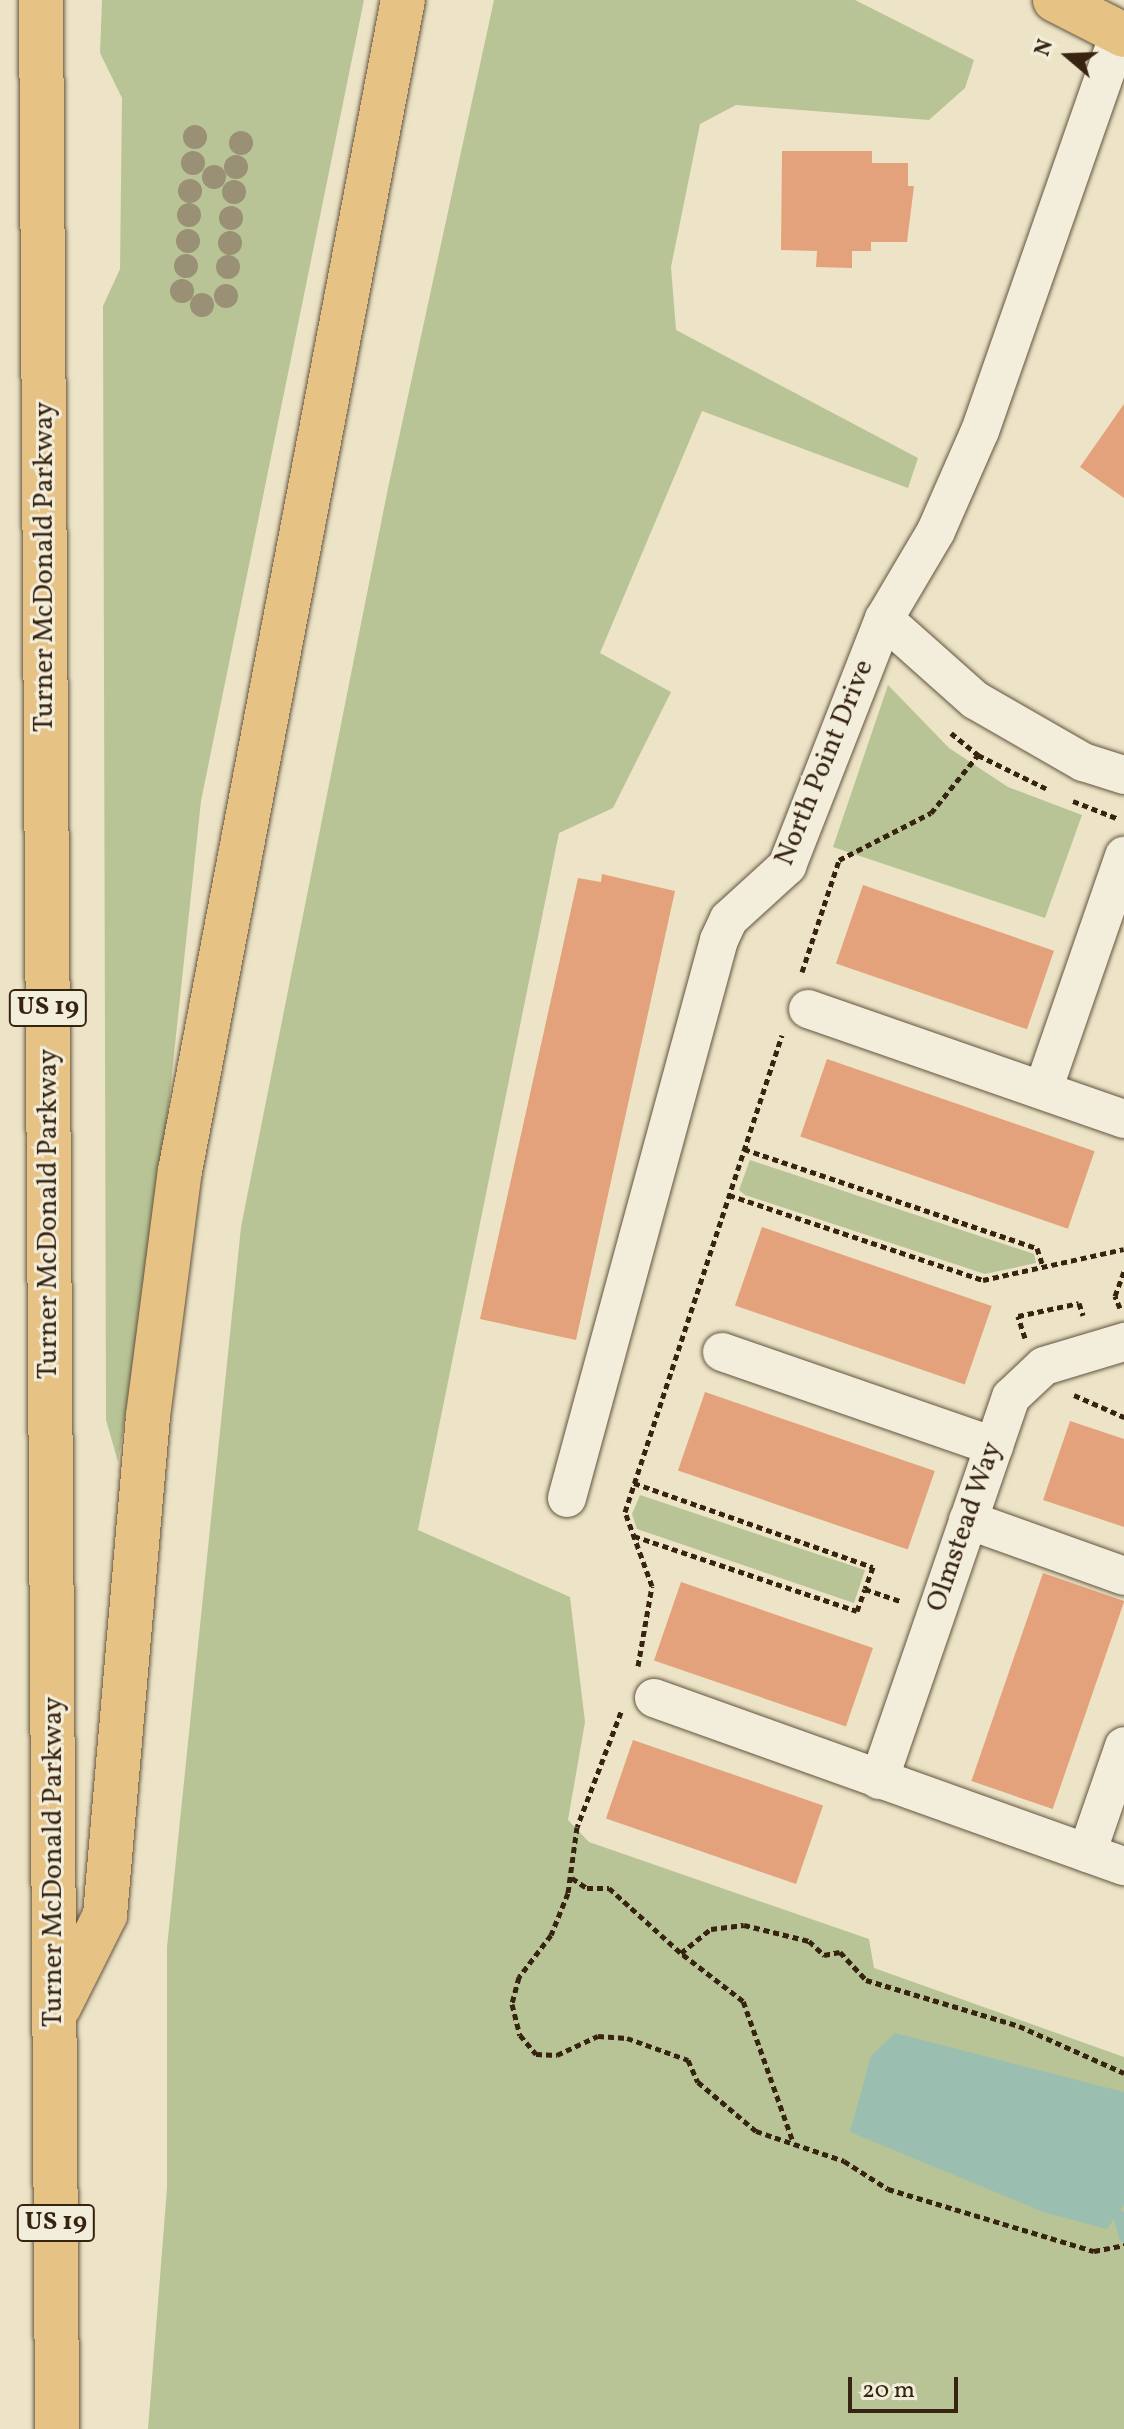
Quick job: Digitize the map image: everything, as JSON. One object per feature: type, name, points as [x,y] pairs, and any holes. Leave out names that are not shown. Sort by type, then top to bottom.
[{"type":"main road","name":"Turner McDonald Parkway","points":[[41,0],[57,2429]]},
{"type":"main road","points":[[1055,0],[1122,34]]},
{"type":"main road","points":[[55,2017],[105,1915],[148,1416],[180,1171],[403,3]]},
{"type":"street","name":"North Point Drive","points":[[567,1498],[719,940],[729,919],[787,866],[884,619],[936,531],[980,431],[1122,34]]},
{"type":"street","points":[[884,619],[975,700],[1083,762],[1124,775]]},
{"type":"street","points":[[1043,1090],[1124,856]]},
{"type":"street","points":[[797,1006],[1124,1119]]},
{"type":"street","name":"Olmstead Way","points":[[879,1780],[1011,1397],[1044,1366],[1124,1342]]},
{"type":"street","points":[[722,1352],[994,1446]]},
{"type":"street","points":[[968,1520],[1124,1576]]},
{"type":"street","points":[[638,1692],[1124,1866]]},
{"type":"street","points":[[1087,1853],[1124,1746]]},
{"type":"path","points":[[978,755],[931,813],[839,860],[797,1006],[744,1149],[625,1512],[652,1586],[638,1692],[577,1827],[572,1878],[551,1935],[519,1977],[512,2004],[520,2035],[536,2054],[557,2055],[598,2036],[627,2038],[688,2060],[698,2082],[722,2107],[756,2131],[792,2139],[888,2189],[1094,2251],[1124,2245]]},
{"type":"path","points":[[744,1149],[1037,1248],[1043,1266]]},
{"type":"path","points":[[729,1195],[983,1280],[1124,1249]]},
{"type":"path","points":[[1059,1399],[1084,1389]]},
{"type":"path","points":[[1071,1393],[1124,1417]]},
{"type":"path","points":[[634,1483],[873,1567],[857,1611],[634,1536]]},
{"type":"path","points":[[865,1589],[903,1602]]},
{"type":"path","points":[[572,1878],[587,1888],[609,1888],[681,1953],[743,2001],[792,2139]]},
{"type":"path","points":[[681,1953],[711,1929],[744,1925],[809,1941],[824,1955],[840,1952],[866,1980],[1019,2026],[1124,2073]]},
{"type":"shaded area","points":[[102,0],[364,0],[201,801],[160,1186],[118,1462],[106,1420],[103,306],[120,269],[122,98],[100,53]]},
{"type":"shaded area","points":[[494,0],[855,0],[974,60],[965,88],[929,120],[736,105],[700,124],[671,267],[676,330],[918,458],[908,488],[702,411],[600,653],[671,692],[613,808],[559,833],[418,1530],[570,1597],[585,1722],[568,1820],[589,1842],[869,1939],[874,1968],[1124,2057],[1124,2429],[148,2429],[167,2188],[167,1947],[241,1227],[388,488]]},
{"type":"shaded area","points":[[888,685],[949,748],[1008,787],[1082,815],[1045,918],[833,847]]},
{"type":"shaded area","points":[[750,1160],[1034,1254],[1036,1263],[985,1274],[745,1195],[739,1190]]},
{"type":"shaded area","points":[[640,1495],[865,1570],[854,1603],[637,1529],[632,1514]]},
{"type":"shaded area","points":[[895,2033],[1124,2092],[1124,2205],[1107,2229],[1046,2213],[850,2132],[871,2056]]},
{"type":"building","points":[[782,151],[872,151],[872,163],[908,163],[908,186],[914,186],[907,242],[871,242],[871,251],[852,251],[852,268],[816,267],[817,251],[781,250]]},
{"type":"building","points":[[1124,404],[1124,498],[1080,467]]},
{"type":"building","points":[[602,874],[675,891],[576,1340],[480,1319],[578,878],[601,882]]},
{"type":"building","points":[[863,885],[1054,951],[1027,1029],[836,963]]},
{"type":"building","points":[[827,1059],[1095,1151],[1068,1229],[800,1137]]},
{"type":"building","points":[[762,1227],[992,1306],[965,1385],[735,1305]]},
{"type":"building","points":[[705,1392],[935,1471],[908,1550],[678,1470]]},
{"type":"building","points":[[1070,1421],[1124,1439],[1124,1527],[1043,1500]]},
{"type":"building","points":[[1043,1573],[1124,1601],[1053,1809],[971,1781]]},
{"type":"building","points":[[681,1582],[873,1648],[846,1727],[654,1660]]},
{"type":"building","points":[[633,1740],[823,1805],[796,1884],[606,1818]]},
{"type":"waterway","points":[[1118,2214],[1124,2236]]}]
